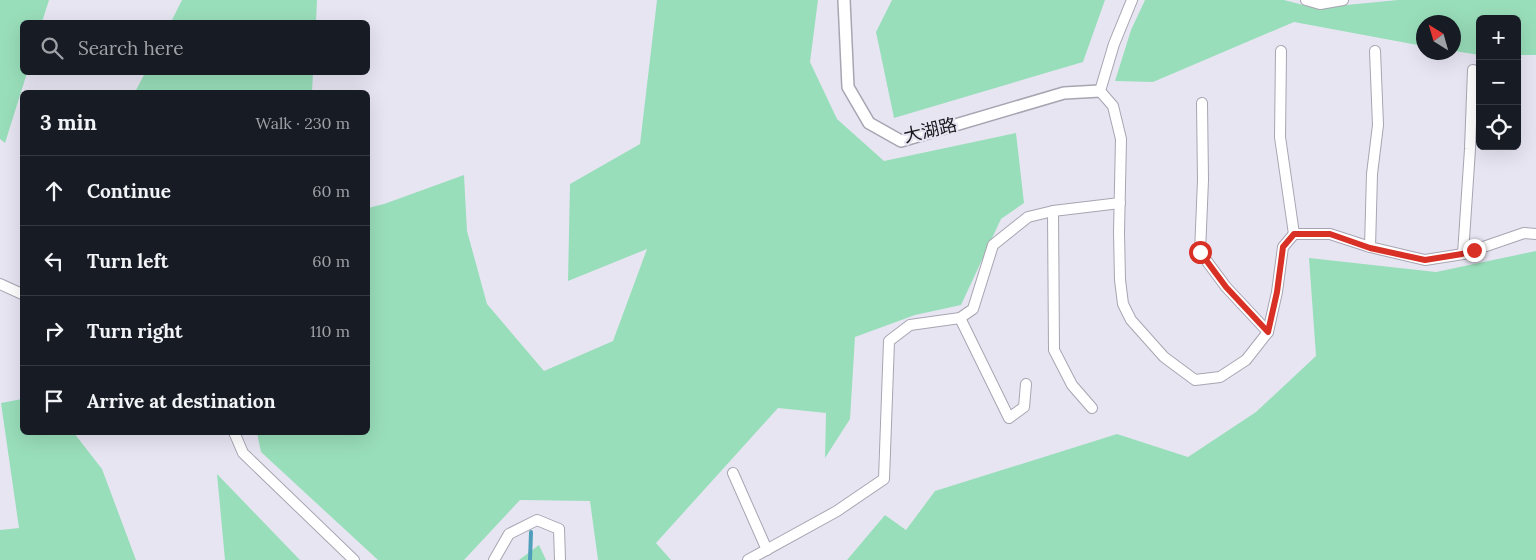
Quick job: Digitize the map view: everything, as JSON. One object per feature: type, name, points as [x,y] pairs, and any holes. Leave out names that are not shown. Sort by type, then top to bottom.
[{"type":"street","name":"大湖路","points":[[844,0],[848,87],[869,123],[901,141],[1064,93],[1100,91]]},
{"type":"street","points":[[1132,0],[1114,44],[1100,91],[1113,106],[1121,140],[1119,232],[1120,280],[1123,304],[1130,320],[1164,357],[1195,380],[1220,377],[1246,360],[1268,332],[1277,292],[1283,247],[1294,234],[1280,137],[1281,51]]},
{"type":"street","points":[[1306,0],[1320,4],[1343,0]]},
{"type":"street","points":[[1370,248],[1372,174],[1378,124],[1375,51]]},
{"type":"street","points":[[1462,254],[1470,149],[1473,70]]},
{"type":"street","points":[[1202,102],[1203,180],[1200,252],[1226,287],[1268,332]]},
{"type":"street","points":[[748,560],[837,511],[884,479],[889,341],[910,325],[960,318],[973,309],[993,245],[1028,217],[1053,211],[1120,203]]},
{"type":"street","points":[[1053,211],[1054,350],[1072,385],[1092,408]]},
{"type":"street","points":[[1294,234],[1330,234],[1370,248],[1425,260],[1462,254],[1524,233],[1536,234]]},
{"type":"street","points":[[0,284],[20,293]]},
{"type":"street","points":[[960,318],[1009,418],[1024,407],[1026,384]]},
{"type":"street","points":[[235,435],[243,453],[354,560]]},
{"type":"street","points":[[733,473],[767,550]]},
{"type":"street","points":[[494,560],[509,534],[537,520],[559,529],[560,560]]},
{"type":"green space","points":[[0,0],[49,0],[43,20],[20,20],[20,75],[26,75],[22,90],[20,90],[5,143],[0,139]]},
{"type":"green space","points":[[182,0],[317,0],[316,20],[172,20]]},
{"type":"green space","points":[[657,0],[818,0],[810,62],[837,119],[884,161],[1016,133],[1024,203],[1001,219],[961,305],[915,315],[855,337],[850,419],[825,458],[826,413],[778,408],[656,543],[671,560],[598,560],[590,501],[520,500],[464,560],[378,560],[261,452],[257,435],[370,435],[370,208],[464,175],[467,231],[487,304],[544,371],[613,341],[647,249],[568,281],[570,184],[640,144]]},
{"type":"green space","points":[[892,0],[1105,0],[1083,62],[894,118],[876,32]]},
{"type":"green space","points":[[1145,0],[1284,0],[1315,8],[1398,0],[1536,0],[1536,55],[1521,55],[1521,15],[1476,15],[1476,54],[1461,52],[1461,15],[1416,15],[1416,45],[1294,22],[1153,82],[1115,81],[1131,30]]},
{"type":"green space","points":[[144,75],[313,75],[312,90],[136,90]]},
{"type":"green space","points":[[1536,251],[1536,560],[847,560],[885,515],[906,530],[935,491],[1117,434],[1188,457],[1256,412],[1316,356],[1309,258],[1436,272]]},
{"type":"green space","points":[[20,399],[20,435],[76,435],[102,469],[136,560],[0,560],[0,530],[19,528],[1,403]]},
{"type":"green space","points":[[217,474],[300,560],[225,560]]},
{"type":"green space","points":[[539,545],[546,560],[519,560]]},
{"type":"waterway","points":[[530,560],[531,532]]},
{"type":"route","points":[[1200,252],[1226,287],[1268,332],[1277,292],[1283,247],[1294,234],[1330,234],[1370,248],[1425,260],[1462,254],[1474,250]]}]
